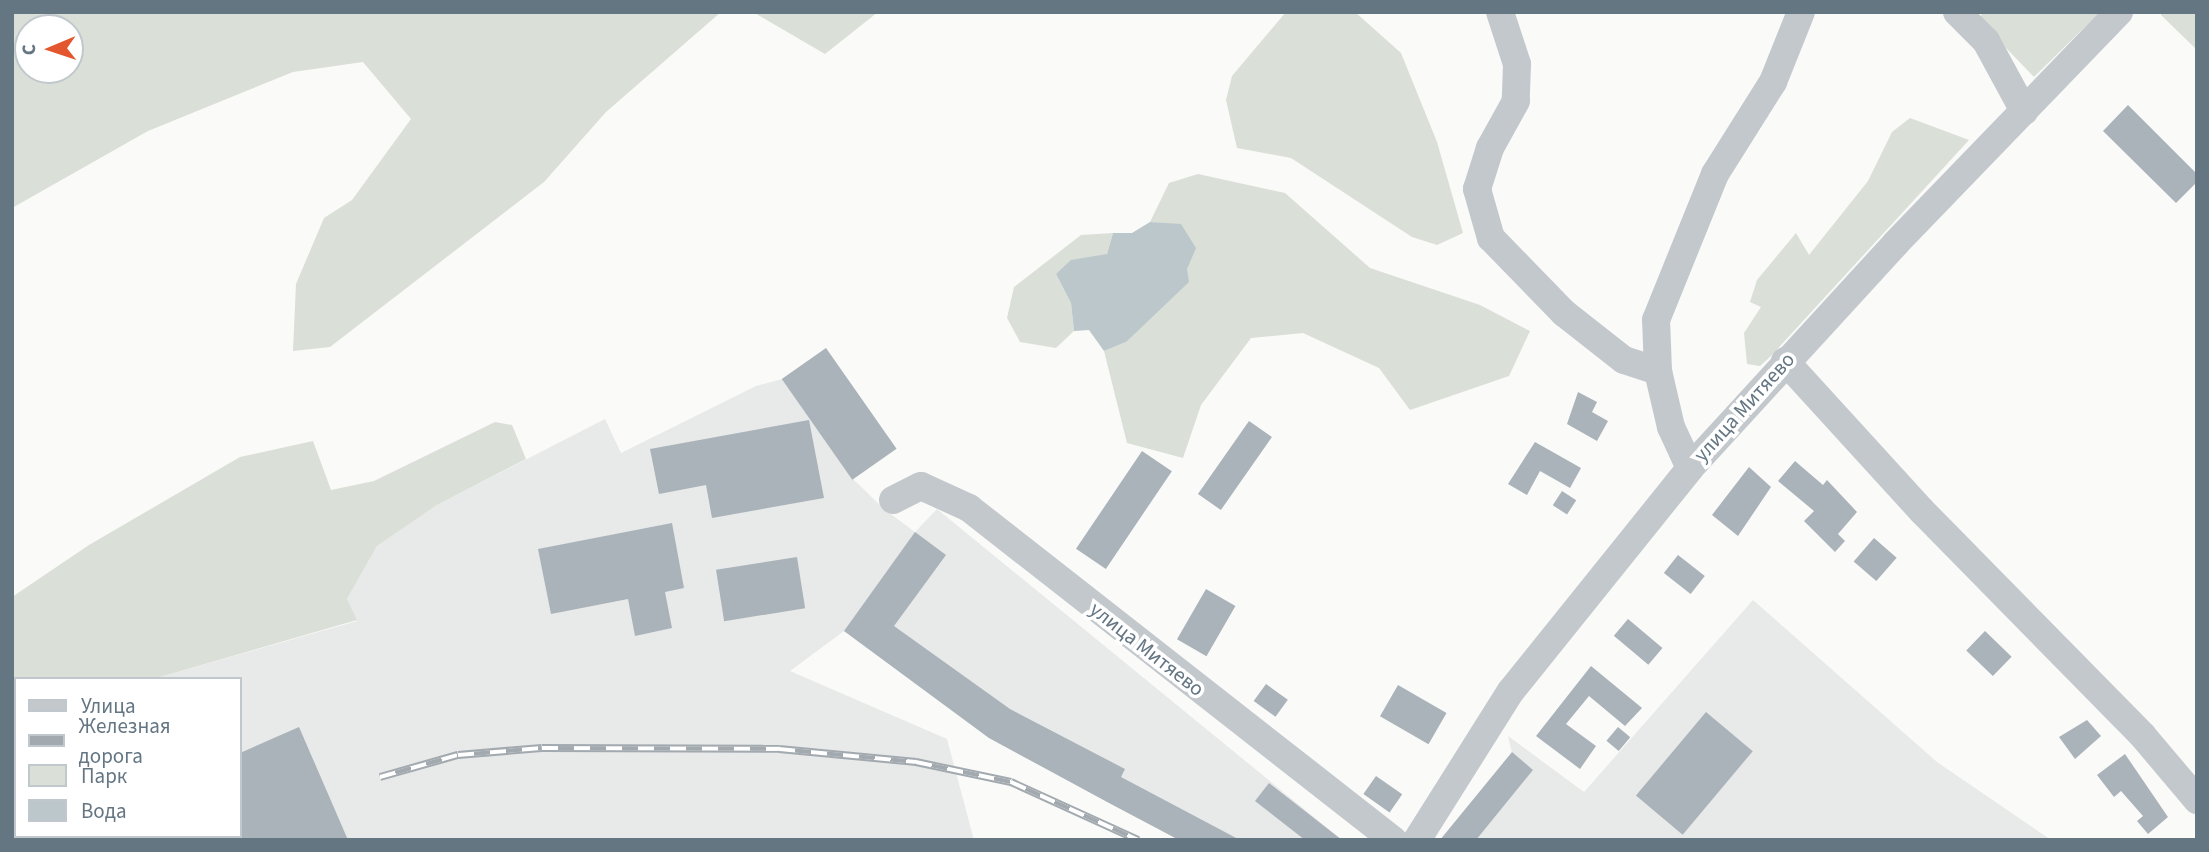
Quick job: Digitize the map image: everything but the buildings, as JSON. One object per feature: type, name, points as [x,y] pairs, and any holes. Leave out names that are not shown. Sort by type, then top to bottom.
[{"type":"street","points":[[1500,12],[1517,64],[1516,101],[1490,148],[1477,189],[1491,238],[1624,360],[1658,371]]},
{"type":"street","points":[[1690,468],[1671,427],[1658,371],[1656,320],[1668,281],[1715,174],[1773,82],[1801,12]]},
{"type":"street","points":[[1957,12],[1986,41],[2024,111]]},
{"type":"street","name":"улица Митяево","points":[[1417,840],[1511,691],[1690,468],[1785,361],[2119,12]]},
{"type":"street","points":[[1785,361],[1922,511],[2143,736],[2197,800]]},
{"type":"street","name":"улица Митяево","points":[[893,500],[921,485],[969,508],[1393,840]]},
{"type":"shaded area","points":[[782,379],[854,480],[884,509],[915,532],[937,509],[1342,840],[1179,840],[989,738],[844,631],[790,671],[947,739],[974,840],[12,840],[14,792],[14,838],[242,838],[242,677],[160,677],[357,621],[347,599],[377,546],[437,505],[605,419],[621,453],[756,386]]},
{"type":"shaded area","points":[[1753,600],[1937,762],[2051,840],[1440,840],[1512,753],[1508,736],[1584,792]]},
{"type":"green space","points":[[12,12],[721,12],[606,112],[544,182],[330,347],[293,351],[296,284],[324,218],[352,200],[411,119],[363,62],[293,72],[148,131],[12,208]]},
{"type":"green space","points":[[753,12],[878,12],[825,54]]},
{"type":"green space","points":[[1286,12],[1355,12],[1401,53],[1437,142],[1463,233],[1437,245],[1412,237],[1291,158],[1237,148],[1226,100],[1232,76]]},
{"type":"green space","points":[[1982,12],[2100,12],[2034,77],[1980,21]]},
{"type":"green space","points":[[2161,12],[2197,12],[2197,50],[2161,15]]},
{"type":"green space","points":[[1910,118],[1969,140],[1771,356],[1760,366],[1747,364],[1744,333],[1761,307],[1750,302],[1757,280],[1796,233],[1809,255],[1868,181],[1892,132]]},
{"type":"green space","points":[[1198,174],[1285,193],[1370,268],[1480,305],[1530,331],[1509,376],[1410,410],[1379,368],[1303,333],[1251,338],[1201,405],[1183,458],[1127,443],[1104,351],[1126,342],[1181,225],[1150,222],[1169,183]]},
{"type":"green space","points":[[1113,233],[1107,254],[1056,274],[1071,303],[1074,331],[1056,348],[1020,342],[1007,318],[1014,287],[1081,235]]},
{"type":"green space","points":[[495,422],[512,425],[526,459],[437,505],[377,546],[347,599],[357,620],[160,677],[14,677],[12,746],[12,597],[89,545],[240,457],[313,441],[331,490],[374,481]]},
{"type":"water","points":[[1150,222],[1181,224],[1196,248],[1187,269],[1189,282],[1126,342],[1104,351],[1089,330],[1074,331],[1071,303],[1056,274],[1071,260],[1107,254],[1113,233],[1132,233]]},
{"type":"railway","points":[[380,777],[458,755],[542,748],[779,749],[916,762],[1011,782],[1138,840]]}]
